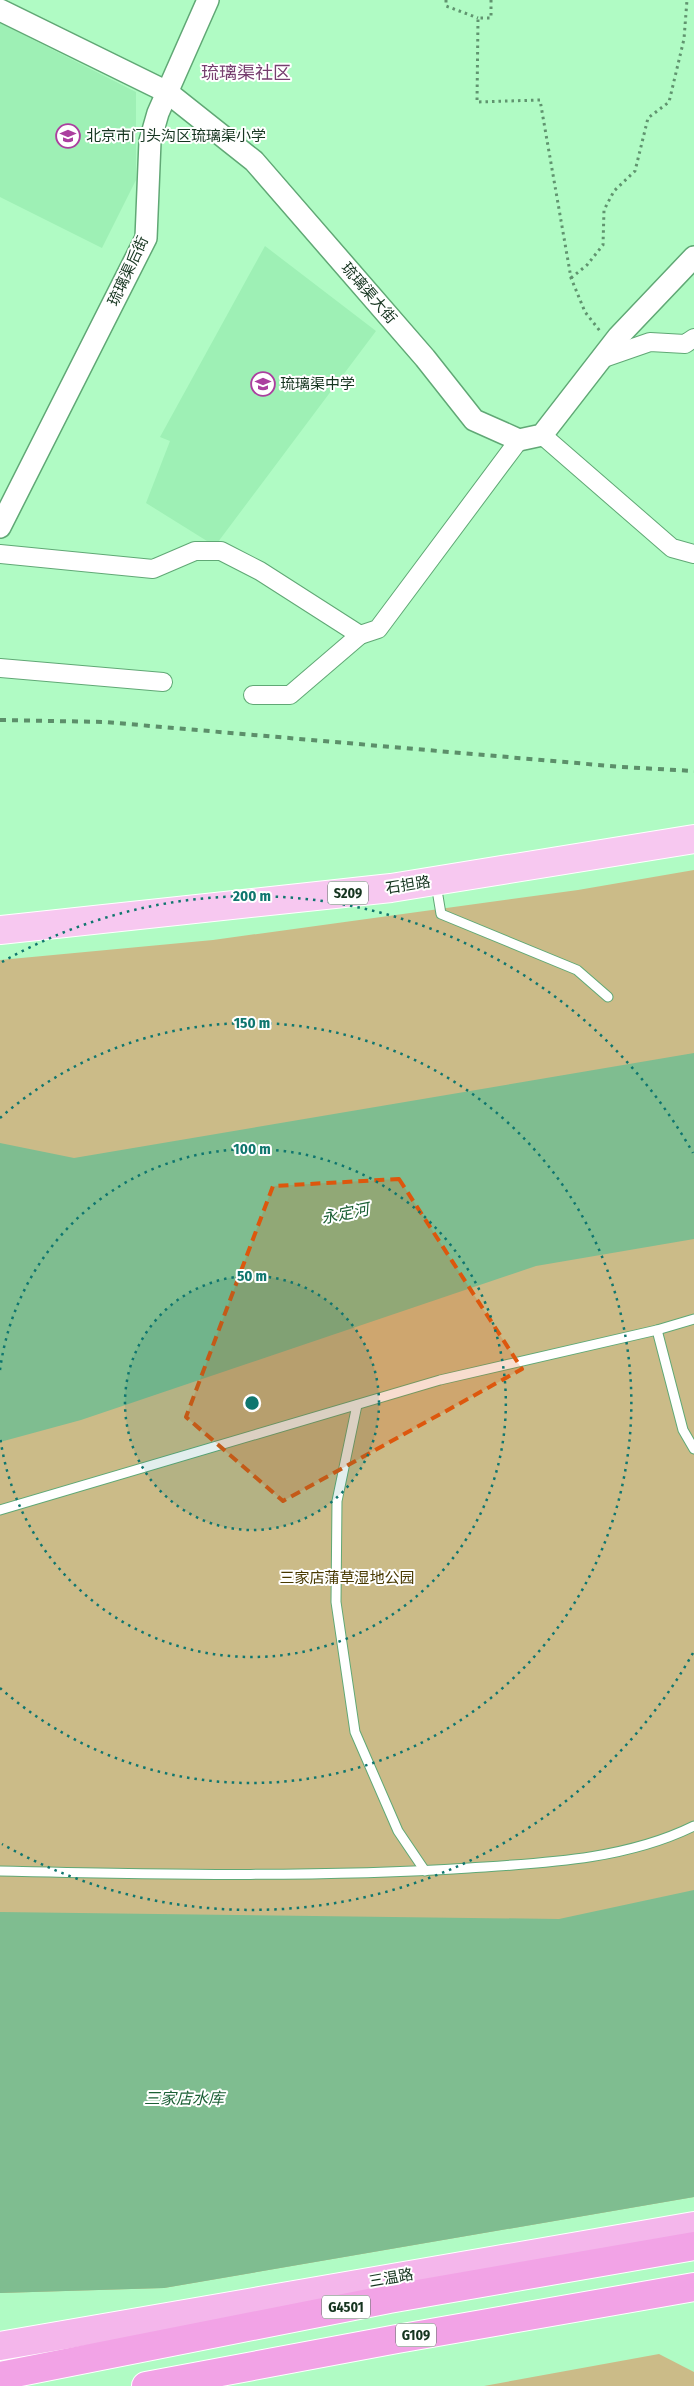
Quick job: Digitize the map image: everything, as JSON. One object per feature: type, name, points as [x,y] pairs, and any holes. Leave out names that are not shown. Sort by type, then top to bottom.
[{"type":"highway","name":"三温路","points":[[0,2346],[694,2226]]},
{"type":"highway","name":"G4501","points":[[0,2376],[389,2299],[694,2246]]},
{"type":"highway","name":"G109","points":[[138,2386],[694,2287]]},
{"type":"highway","points":[[146,2386],[397,2339]]},
{"type":"main road","name":"石担路","points":[[0,930],[381,889],[694,839]]},
{"type":"street","name":"琉璃渠后街","points":[[0,527],[146,238],[150,141],[167,92],[208,0]]},
{"type":"street","name":"琉璃渠大街","points":[[0,10],[167,92],[254,161],[425,358],[474,420],[519,440]]},
{"type":"street","points":[[253,695],[290,694],[360,635],[378,629],[519,440],[542,435],[606,352],[694,257]]},
{"type":"street","points":[[606,352],[650,342],[685,344],[694,338]]},
{"type":"street","points":[[542,435],[672,548],[694,554]]},
{"type":"street","points":[[0,554],[153,569],[195,551],[221,552],[260,571],[360,635]]},
{"type":"street","points":[[0,668],[162,682]]},
{"type":"lane","points":[[435,881],[441,914],[577,970],[608,997]]},
{"type":"lane","points":[[0,1510],[440,1380],[657,1330],[694,1319]]},
{"type":"lane","points":[[657,1330],[683,1430],[694,1448]]},
{"type":"lane","points":[[357,1405],[338,1501],[336,1602],[340,1630],[355,1732],[398,1831],[424,1870]]},
{"type":"lane","points":[[0,1871],[256,1876],[382,1874],[562,1861],[620,1851],[677,1834],[694,1826]]},
{"type":"path","points":[[446,0],[446,6],[478,18],[491,18],[491,0]]},
{"type":"path","points":[[571,278],[587,265],[603,245],[604,210],[614,191],[635,171],[648,118],[669,102],[684,39],[687,0]]},
{"type":"path","points":[[478,18],[476,102],[540,100],[571,278],[585,312],[606,352]]},
{"type":"highlighted area","points":[[399,1179],[522,1369],[283,1501],[186,1417],[273,1186]]},
{"type":"shaded area","name":"北京市门头沟区琉璃渠小学","points":[[0,23],[136,92],[136,180],[102,248],[0,197]]},
{"type":"shaded area","name":"琉璃渠中学","points":[[265,246],[376,331],[215,546],[146,503],[170,441],[160,437]]},
{"type":"green space","name":"三家店蒲草湿地公园","points":[[694,870],[694,2197],[164,2288],[0,2293],[0,960],[213,940],[578,890]]},
{"type":"green space","points":[[659,2354],[694,2372],[694,2386],[484,2386]]},
{"type":"water","name":"永定河","points":[[694,1053],[694,1239],[536,1266],[81,1420],[0,1442],[0,1143],[74,1158]]},
{"type":"water","name":"三家店水库","points":[[694,1890],[694,2197],[164,2288],[0,2293],[0,1912],[559,1919]]},
{"type":"railway","points":[[0,720],[105,722],[622,767],[694,771]]},
{"type":"place","name":"北京市门头沟区琉璃渠小学","points":[[68,136]]},
{"type":"place","name":"琉璃渠中学","points":[[263,384]]},
{"type":"district","name":"琉璃渠社区","points":[[246,73]]}]
